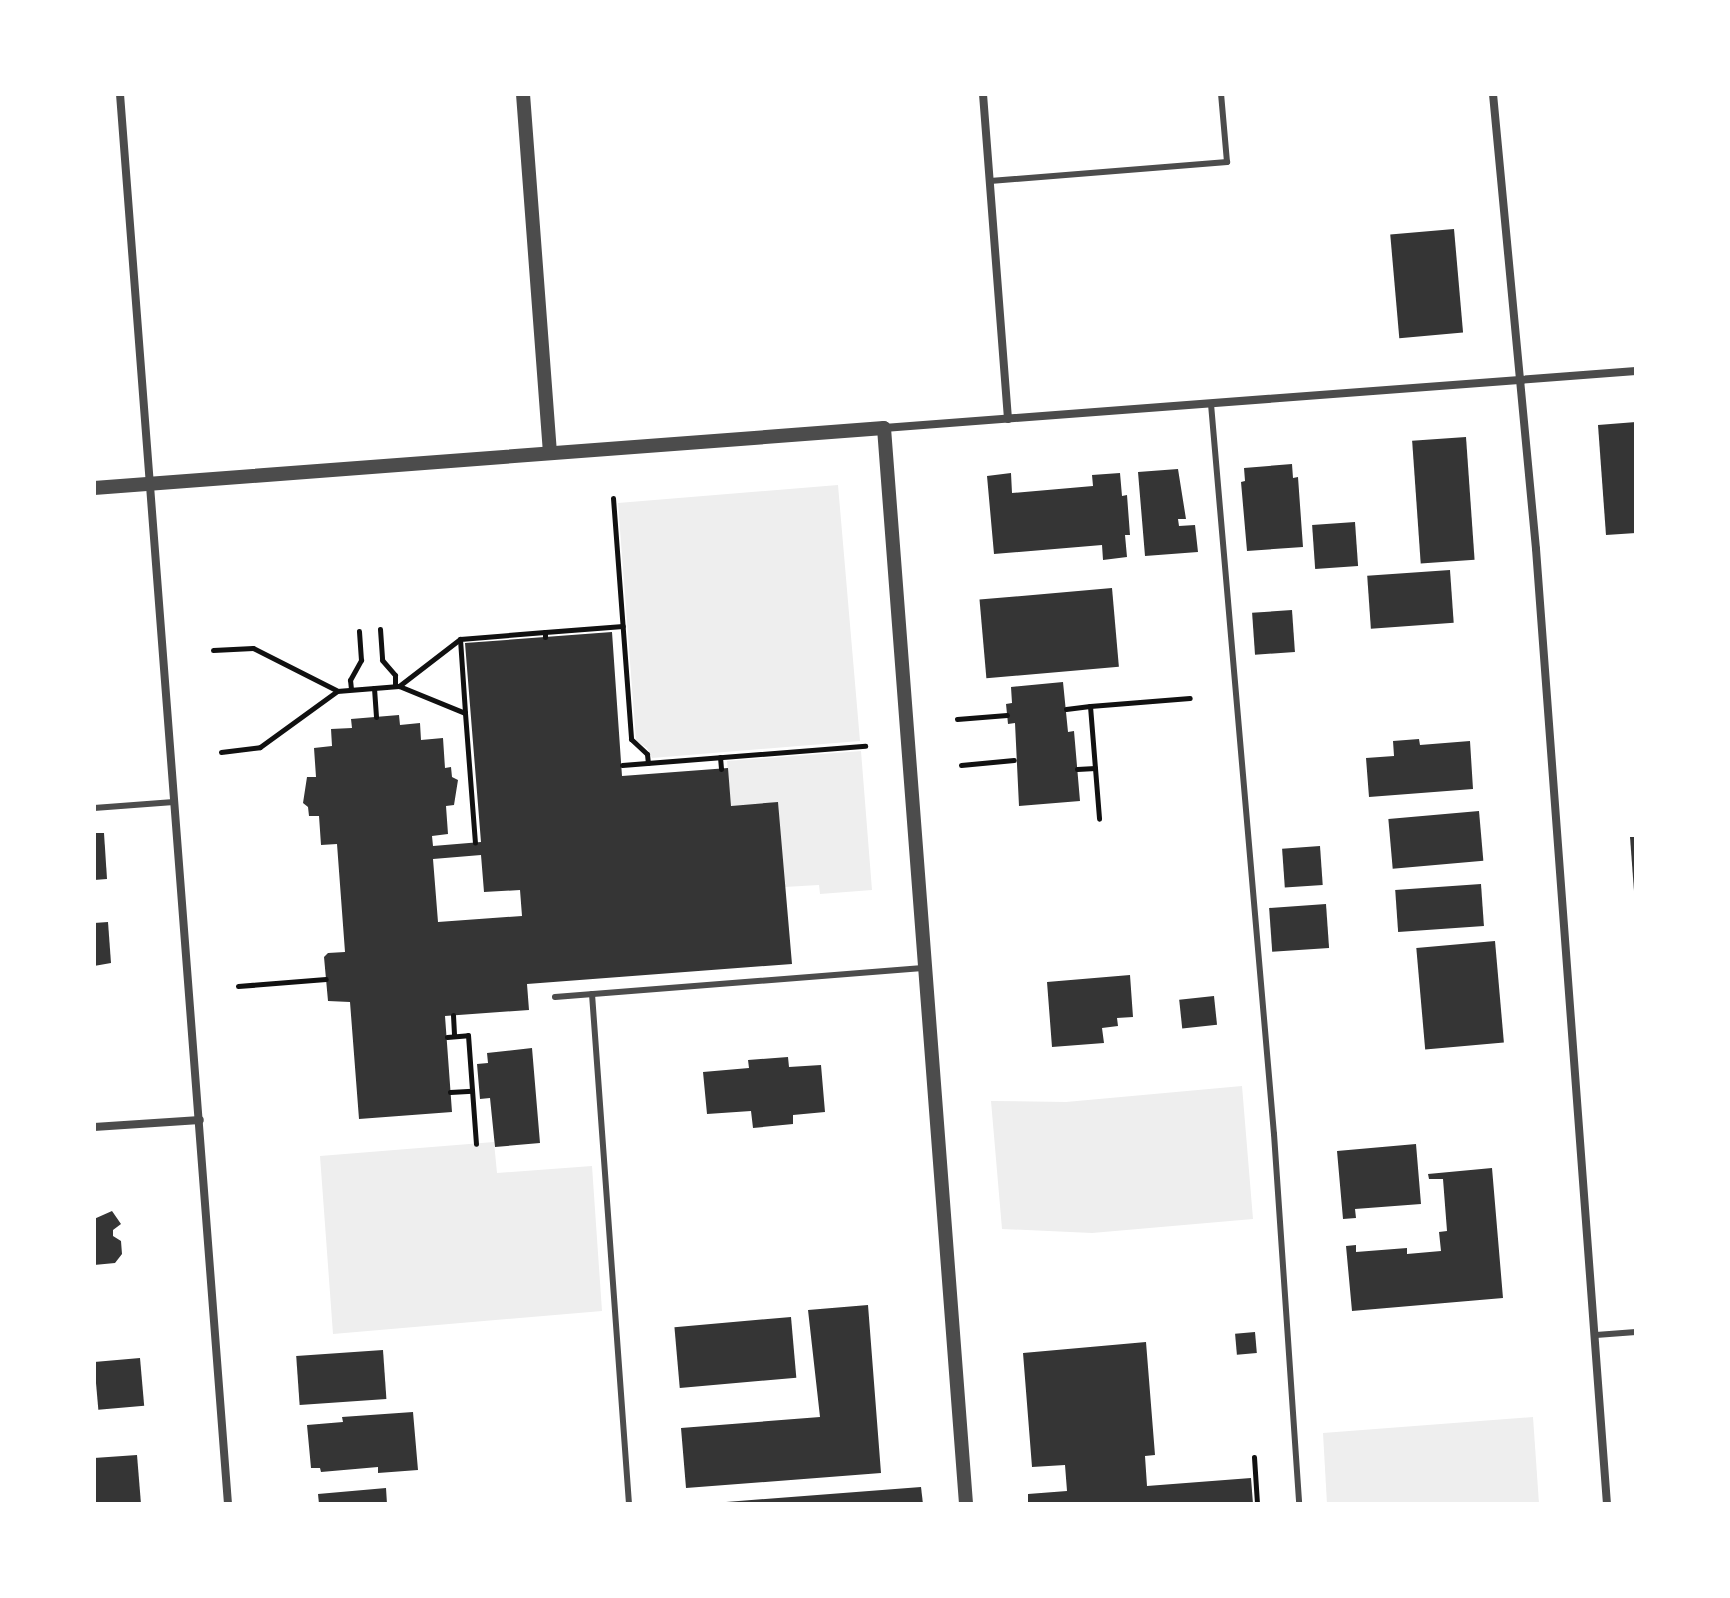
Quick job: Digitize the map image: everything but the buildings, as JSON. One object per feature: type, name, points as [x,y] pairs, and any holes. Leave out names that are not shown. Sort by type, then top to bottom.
[{"type":"street","points":[[120,94],[228,1504]]},
{"type":"street","points":[[523,94],[550,453]]},
{"type":"street","points":[[983,94],[1008,419]]},
{"type":"street","points":[[1493,94],[1520,381],[1607,1504]]},
{"type":"street","points":[[94,488],[1636,371]]},
{"type":"street","points":[[884,428],[966,1504]]},
{"type":"street","points":[[94,1127],[200,1120]]},
{"type":"lane","points":[[990,181],[1227,162],[1221,94]]},
{"type":"lane","points":[[1211,404],[1274,1134],[1299,1504]]},
{"type":"lane","points":[[94,808],[174,802]]},
{"type":"lane","points":[[555,997],[926,968]]},
{"type":"lane","points":[[592,994],[629,1504]]},
{"type":"lane","points":[[1596,1335],[1636,1332]]},
{"type":"path","points":[[613,498],[631,739],[647,754],[648,763]]},
{"type":"path","points":[[397,686],[460,639],[623,626]]},
{"type":"path","points":[[380,629],[382,660],[395,675],[397,686]]},
{"type":"path","points":[[351,689],[350,680],[361,660],[359,631]]},
{"type":"path","points":[[460,639],[475,843]]},
{"type":"path","points":[[213,650],[253,648],[337,691]]},
{"type":"path","points":[[221,752],[260,747],[337,691],[397,686],[465,713]]},
{"type":"path","points":[[374,688],[376,717]]},
{"type":"path","points":[[1066,709],[1190,698]]},
{"type":"path","points":[[1090,706],[1099,819]]},
{"type":"path","points":[[957,719],[1007,715]]},
{"type":"path","points":[[622,765],[865,746]]},
{"type":"path","points":[[720,757],[721,769]]},
{"type":"path","points":[[961,765],[1014,760]]},
{"type":"path","points":[[1077,769],[1095,768]]},
{"type":"path","points":[[238,986],[326,979]]},
{"type":"path","points":[[453,1015],[454,1036]]},
{"type":"path","points":[[447,1037],[468,1035],[476,1144]]},
{"type":"path","points":[[450,1092],[472,1091]]},
{"type":"path","points":[[1254,1457],[1257,1504]]},
{"type":"shaded area","points":[[838,485],[860,741],[652,758],[647,748],[636,741],[618,503]]},
{"type":"shaded area","points":[[861,751],[872,890],[820,894],[819,885],[784,887],[778,803],[731,806],[727,761]]},
{"type":"shaded area","points":[[1242,1086],[1253,1219],[1092,1233],[1002,1229],[991,1101],[1066,1102]]},
{"type":"shaded area","points":[[494,1142],[497,1173],[592,1166],[602,1311],[333,1334],[320,1156]]},
{"type":"shaded area","points":[[1533,1417],[1539,1504],[1327,1504],[1323,1433]]}]
